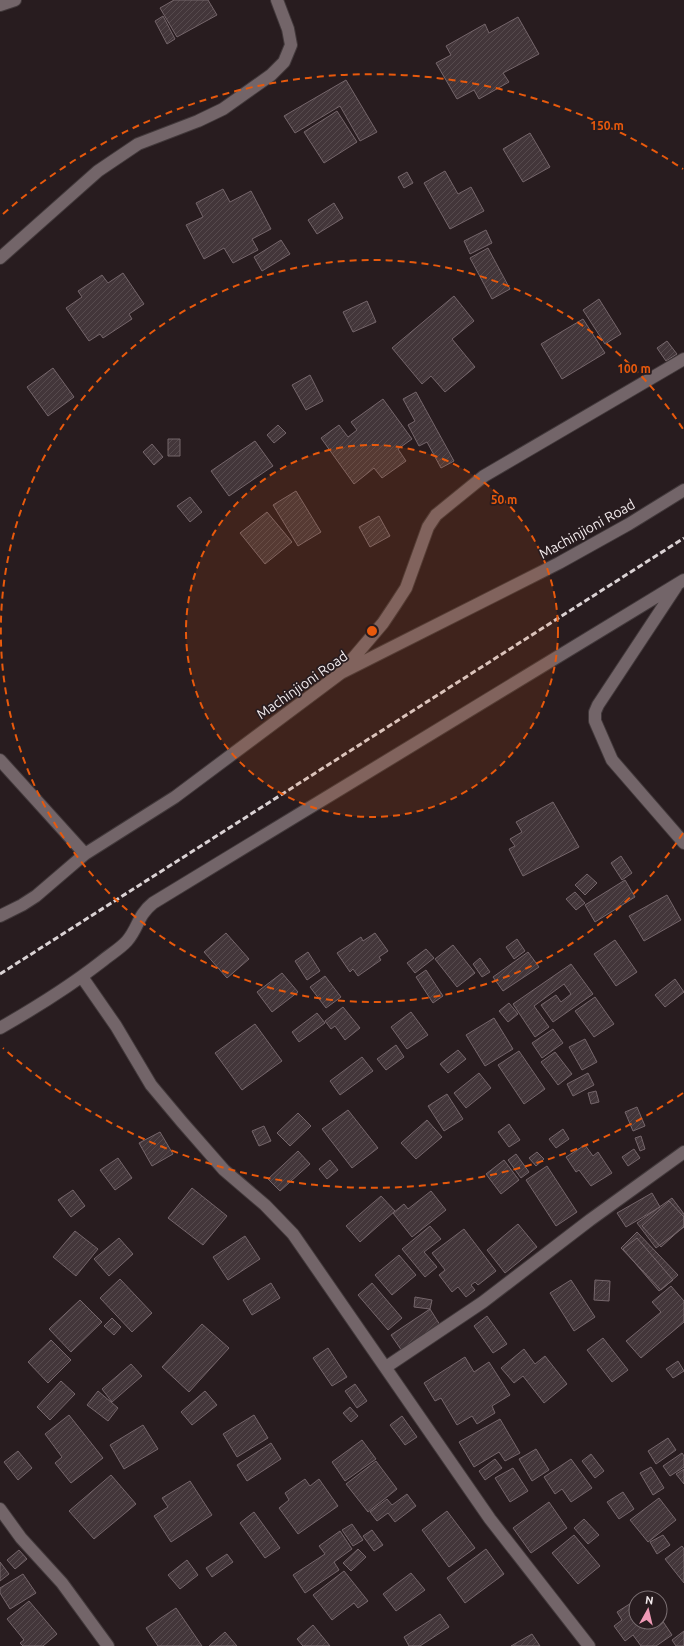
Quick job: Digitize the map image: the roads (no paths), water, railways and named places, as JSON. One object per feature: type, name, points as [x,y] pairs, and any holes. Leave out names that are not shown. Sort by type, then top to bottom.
[{"type":"street","points":[[0,5],[15,0]]},
{"type":"street","points":[[0,258],[98,171],[138,144],[223,110],[272,75],[284,62],[291,45],[288,29],[277,0]]},
{"type":"street","points":[[341,673],[383,623],[406,588],[428,527],[436,515],[484,476],[684,359]]},
{"type":"street","name":"Machinjioni Road","points":[[0,916],[36,896],[85,854],[175,797],[341,673],[559,563],[629,524],[684,490]]},
{"type":"street","points":[[681,582],[598,704],[595,712],[595,721],[612,760],[684,843]]},
{"type":"street","points":[[0,1028],[42,1004],[82,977],[128,941],[140,917],[153,903],[681,582]]},
{"type":"street","points":[[0,760],[85,854]]},
{"type":"street","points":[[82,977],[116,1026],[152,1085],[224,1170],[265,1205],[293,1234],[490,1519],[588,1646]]},
{"type":"street","points":[[386,1367],[483,1302],[590,1220],[684,1152]]},
{"type":"street","points":[[0,1508],[21,1538],[62,1583],[108,1646]]},
{"type":"railway","points":[[0,974],[684,538]]}]
